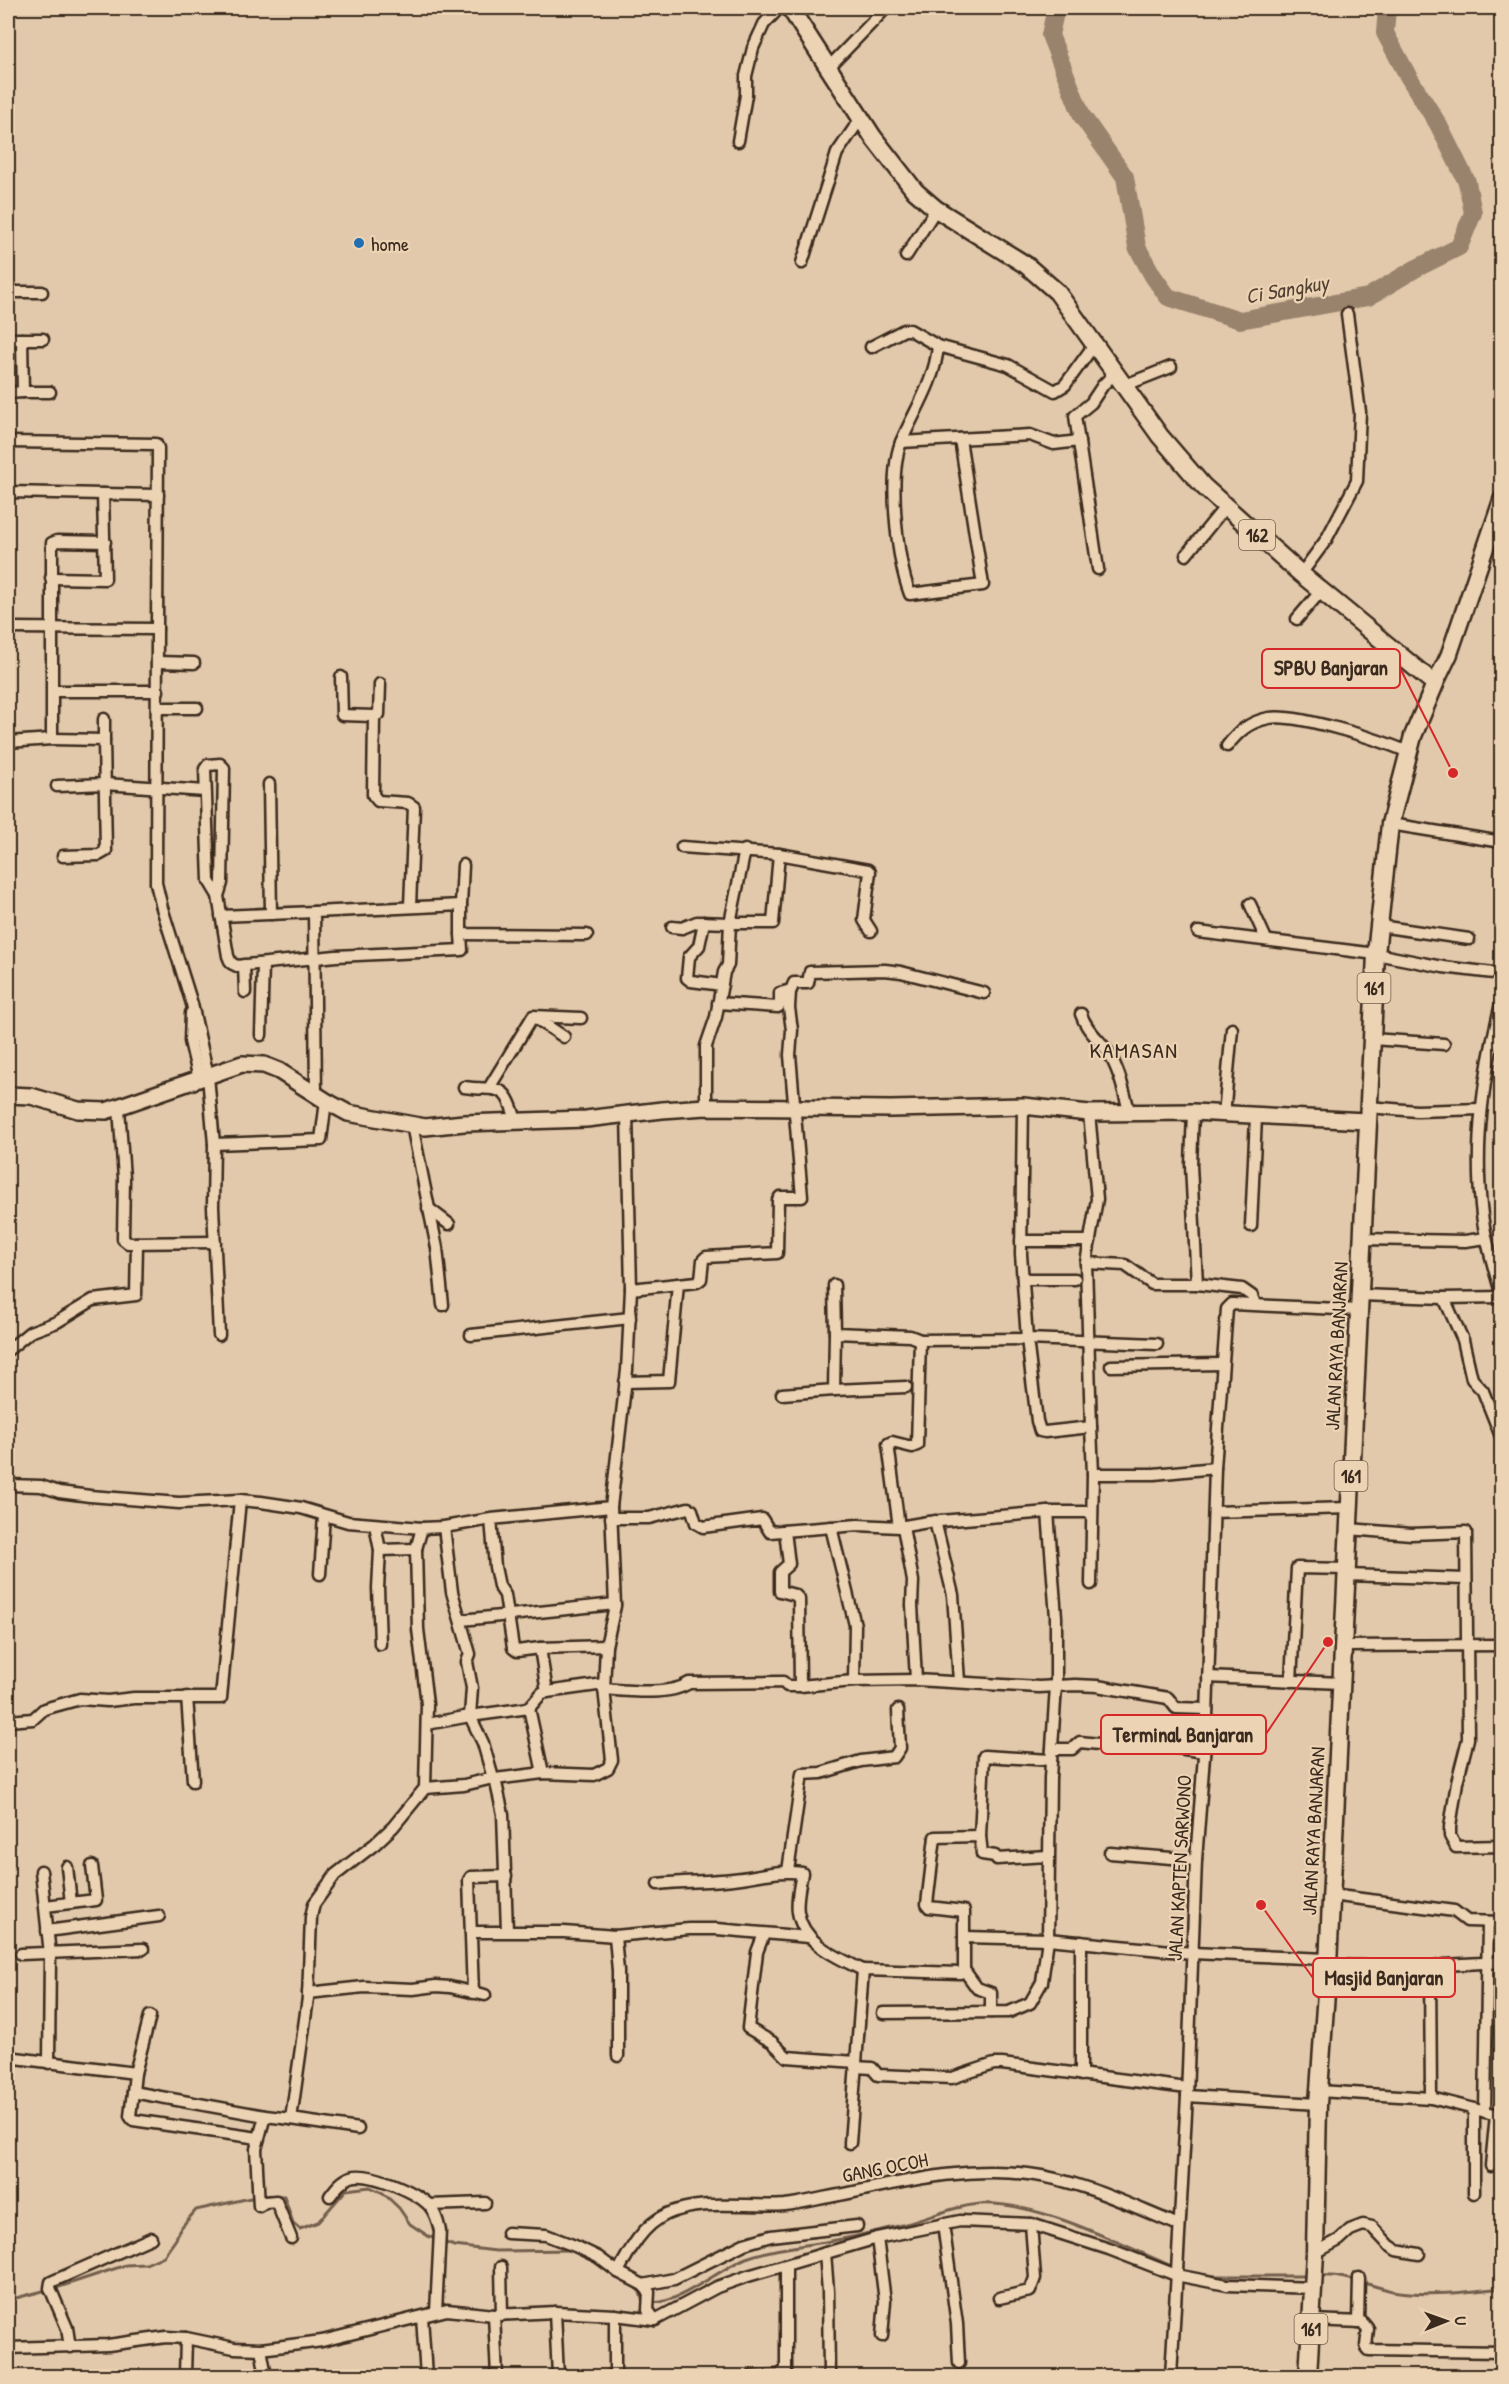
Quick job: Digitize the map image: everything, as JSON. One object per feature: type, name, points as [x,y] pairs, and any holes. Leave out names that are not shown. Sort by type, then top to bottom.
[{"type":"main road","name":"162","points":[[790,8],[861,118],[904,178],[936,209],[1008,252],[1057,292],[1106,363],[1193,476],[1301,574],[1435,684]]},
{"type":"main road","name":"JALAN RAYA BANJARAN","points":[[1308,2376],[1319,2097],[1328,1962],[1367,1114],[1378,926],[1390,824],[1408,752],[1435,684]]},
{"type":"street","points":[[738,141],[746,95],[746,76],[753,48],[764,24],[779,8]]},
{"type":"street","points":[[829,67],[886,8]]},
{"type":"street","points":[[802,262],[837,153],[861,118]]},
{"type":"street","points":[[906,256],[936,209]]},
{"type":"street","points":[[8,292],[42,292]]},
{"type":"street","points":[[1301,574],[1326,540],[1357,481],[1360,412],[1347,314]]},
{"type":"street","points":[[871,347],[907,330],[938,350],[1008,365],[1055,391],[1106,363],[1171,367]]},
{"type":"street","points":[[8,339],[43,339]]},
{"type":"street","points":[[22,339],[23,392]]},
{"type":"street","points":[[938,350],[929,387],[901,442],[896,481],[897,543],[909,592],[913,595],[983,585],[960,439]]},
{"type":"street","points":[[1098,569],[1075,416],[1091,403],[1101,389],[1106,363]]},
{"type":"street","points":[[8,393],[50,392]]},
{"type":"street","points":[[901,442],[1030,435],[1054,444],[1079,441]]},
{"type":"street","points":[[8,442],[154,443],[158,448],[158,789],[155,871],[157,892],[192,1004],[214,1144],[219,1335]]},
{"type":"street","points":[[8,492],[158,495]]},
{"type":"street","points":[[51,578],[102,581],[106,576],[103,494]]},
{"type":"street","name":"161","points":[[1435,684],[1449,655],[1496,534],[1502,500]]},
{"type":"street","points":[[1186,555],[1225,507]]},
{"type":"street","points":[[52,739],[51,578],[53,542],[105,542]]},
{"type":"street","points":[[1297,619],[1321,591]]},
{"type":"street","points":[[8,628],[157,629]]},
{"type":"street","points":[[158,662],[194,663]]},
{"type":"street","points":[[341,677],[342,715],[374,716],[379,714],[380,684]]},
{"type":"street","points":[[53,691],[158,691]]},
{"type":"street","points":[[158,708],[197,708]]},
{"type":"street","points":[[374,716],[373,795],[378,801],[408,803],[414,807],[410,906]]},
{"type":"street","points":[[1227,746],[1240,730],[1247,726],[1280,717],[1352,733],[1408,752]]},
{"type":"street","points":[[63,856],[99,855],[106,851],[104,719]]},
{"type":"street","points":[[8,742],[52,739],[104,740]]},
{"type":"street","points":[[218,896],[222,883],[222,765],[208,765],[205,767],[205,791],[209,881],[218,896],[228,956],[231,963],[237,966],[315,958],[462,950],[463,865]]},
{"type":"street","points":[[269,783],[271,914]]},
{"type":"street","points":[[57,786],[105,784],[205,791]]},
{"type":"street","points":[[1390,824],[1502,842]]},
{"type":"street","points":[[682,847],[779,854],[868,870],[870,872],[864,920],[871,931]]},
{"type":"street","points":[[706,1107],[706,1046],[728,964],[730,923],[745,850]]},
{"type":"street","points":[[672,927],[682,928],[692,923],[704,922],[773,923],[779,854]]},
{"type":"street","points":[[1250,904],[1266,939]]},
{"type":"street","points":[[221,916],[461,905]]},
{"type":"street","points":[[214,1144],[321,1140],[321,1098],[315,1045],[314,912]]},
{"type":"street","points":[[704,922],[699,946],[689,957],[687,978],[691,981],[722,986]]},
{"type":"street","points":[[1378,926],[1469,939]]},
{"type":"street","points":[[1198,932],[1376,954],[1443,967],[1502,974]]},
{"type":"street","points":[[461,934],[587,935]]},
{"type":"street","points":[[261,1035],[263,964]]},
{"type":"street","points":[[244,965],[245,992]]},
{"type":"street","points":[[631,1289],[697,1282],[701,1279],[703,1260],[706,1257],[777,1253],[778,1200],[780,1197],[799,1198],[803,1193],[790,1051],[792,1030],[789,1008],[790,991],[794,983],[808,982],[810,972],[885,970],[984,993]]},
{"type":"street","points":[[718,1003],[778,1007],[780,993],[790,991]]},
{"type":"street","points":[[1086,1263],[1125,1265],[1152,1284],[1197,1284],[1242,1289],[1254,1300],[1446,1303],[1502,1297],[1486,1238],[1479,1172],[1481,1109],[1486,1068],[1502,1000]]},
{"type":"street","points":[[1081,1014],[1088,1030],[1107,1051],[1118,1071],[1130,1114]]},
{"type":"street","points":[[532,1016],[581,1018]]},
{"type":"street","points":[[532,1016],[564,1038]]},
{"type":"street","points":[[489,1088],[532,1016]]},
{"type":"street","points":[[1224,1115],[1232,1029]]},
{"type":"street","points":[[1372,1039],[1444,1044]]},
{"type":"street","points":[[8,1095],[31,1096],[78,1110],[106,1111],[119,1108],[201,1066],[242,1064],[264,1065],[279,1071],[348,1113],[412,1125],[439,1127],[464,1123],[586,1119],[627,1113],[706,1107],[796,1109],[1023,1106],[1089,1113],[1193,1112],[1256,1117],[1481,1109]]},
{"type":"street","points":[[464,1087],[489,1088],[503,1092],[509,1099],[516,1121]]},
{"type":"street","points":[[1023,1106],[1021,1241],[1027,1340],[1040,1431],[1090,1427]]},
{"type":"street","points":[[119,1108],[124,1178],[123,1239],[128,1243],[215,1242]]},
{"type":"street","points":[[1193,1112],[1191,1165],[1197,1284]]},
{"type":"street","points":[[425,1788],[464,1785],[494,1778],[543,1773],[594,1775],[608,1768],[612,1760],[604,1687],[606,1646],[615,1604],[611,1512],[630,1318],[627,1113]]},
{"type":"street","points":[[1089,1113],[1097,1199],[1086,1263],[1093,1474],[1091,1584]]},
{"type":"street","points":[[1251,1226],[1256,1117]]},
{"type":"street","points":[[412,1125],[437,1248],[443,1305]]},
{"type":"street","points":[[428,1208],[449,1224]]},
{"type":"street","points":[[1362,1239],[1465,1241],[1486,1238]]},
{"type":"street","points":[[1021,1241],[1090,1241]]},
{"type":"street","points":[[8,1350],[30,1332],[57,1322],[93,1300],[136,1295],[137,1243]]},
{"type":"street","points":[[1023,1279],[1075,1279]]},
{"type":"street","points":[[625,1382],[669,1381],[678,1284]]},
{"type":"street","points":[[834,1285],[834,1390]]},
{"type":"street","name":"JALAN KAPTEN SARWONO","points":[[1171,2376],[1187,2092],[1196,1860],[1207,1709],[1215,1468],[1221,1369],[1228,1307],[1232,1304],[1254,1300]]},
{"type":"street","points":[[1446,1303],[1463,1340],[1472,1379],[1483,1391],[1502,1439]]},
{"type":"street","points":[[471,1335],[630,1318]]},
{"type":"street","points":[[835,1333],[910,1336],[920,1341],[1027,1340],[1157,1344]]},
{"type":"street","points":[[916,1680],[913,1581],[901,1527],[888,1444],[892,1442],[917,1445],[920,1341]]},
{"type":"street","points":[[1111,1366],[1221,1369]]},
{"type":"street","points":[[782,1394],[906,1387]]},
{"type":"street","points":[[1093,1474],[1154,1474],[1215,1468]]},
{"type":"street","points":[[8,1485],[41,1486],[59,1492],[90,1496],[180,1503],[240,1500],[301,1508],[348,1522],[422,1528],[444,1527],[491,1519],[611,1512],[649,1518],[690,1508],[696,1523],[703,1527],[762,1519],[765,1521],[768,1532],[831,1527],[901,1527],[935,1521],[1048,1512],[1091,1512]]},
{"type":"street","points":[[8,1721],[33,1719],[44,1709],[80,1699],[116,1701],[187,1697],[221,1698],[240,1500]]},
{"type":"street","points":[[1214,1512],[1349,1508]]},
{"type":"street","points":[[883,2013],[1009,2012],[1030,2003],[1042,1982],[1048,1939],[1051,1754],[1056,1686],[1056,1590],[1048,1512]]},
{"type":"street","points":[[320,1574],[324,1516]]},
{"type":"street","points":[[491,1519],[495,1567],[499,1586],[505,1595],[514,1650],[606,1646]]},
{"type":"street","points":[[935,1521],[953,1595],[959,1681]]},
{"type":"street","points":[[375,1525],[380,1550],[378,1588],[381,1644]]},
{"type":"street","points":[[444,1527],[453,1592],[470,1654],[468,1662],[472,1688],[471,1716],[483,1743],[503,1814],[507,1931]]},
{"type":"street","points":[[831,1527],[855,1625],[854,1681]]},
{"type":"street","points":[[291,2118],[308,1992],[311,1917],[314,1904],[335,1875],[387,1833],[425,1788],[427,1724],[418,1629],[416,1549],[422,1528]]},
{"type":"street","points":[[1349,1529],[1411,1534],[1466,1532],[1468,1739],[1457,1782],[1450,1836],[1456,1847],[1502,1846]]},
{"type":"street","points":[[785,1531],[789,1566],[781,1570],[780,1591],[795,1595],[799,1599],[800,1686]]},
{"type":"street","points":[[380,1550],[416,1549]]},
{"type":"street","points":[[1292,1682],[1296,1568],[1466,1579]]},
{"type":"street","points":[[462,1620],[615,1604]]},
{"type":"street","points":[[1343,1646],[1502,1645]]},
{"type":"street","points":[[540,1648],[547,1692]]},
{"type":"street","points":[[1208,1677],[1341,1683]]},
{"type":"street","points":[[427,1724],[529,1708],[542,1693],[547,1692],[604,1687],[638,1692],[676,1689],[689,1683],[783,1682],[787,1686],[800,1686],[854,1681],[916,1680],[1039,1687],[1097,1686],[1168,1698],[1176,1708],[1207,1709]]},
{"type":"street","points":[[187,1697],[194,1781]]},
{"type":"street","points":[[529,1708],[543,1773]]},
{"type":"street","points":[[788,1871],[802,1774],[821,1773],[861,1761],[894,1757],[900,1748],[898,1710]]},
{"type":"street","points":[[1048,1856],[998,1859],[995,1856],[982,1855],[984,1755],[1051,1754],[1070,1750],[1080,1742],[1137,1748],[1140,1742],[1204,1752]]},
{"type":"street","points":[[981,1836],[936,1837],[933,1842],[928,1907],[964,1911],[964,1970],[977,1988],[992,1993],[991,2012]]},
{"type":"street","points":[[1110,1853],[1196,1860]]},
{"type":"street","points":[[45,1906],[96,1900],[92,1866]]},
{"type":"street","points":[[67,1867],[71,1903]]},
{"type":"street","points":[[658,1884],[688,1880],[732,1879],[788,1871],[802,1873],[797,1909],[808,1937],[831,1955],[863,1970],[960,1973],[964,1970]]},
{"type":"street","points":[[41,1872],[50,1954],[49,2063]]},
{"type":"street","points":[[473,1993],[469,1880],[471,1877],[506,1876]]},
{"type":"street","points":[[1331,1895],[1454,1911],[1467,1921],[1502,1922]]},
{"type":"street","points":[[47,1931],[159,1916]]},
{"type":"street","points":[[1488,1922],[1487,1962],[1494,2114],[1491,2166]]},
{"type":"street","points":[[471,1932],[507,1931],[615,1936],[689,1929],[717,1929],[808,1937]]},
{"type":"street","points":[[764,1934],[757,1952],[748,2028],[772,2042],[787,2057],[856,2064],[872,2068],[878,2075],[952,2078],[994,2064],[1002,2064],[1187,2092],[1431,2098],[1494,2114]]},
{"type":"street","points":[[615,1936],[618,1971],[618,2056]]},
{"type":"street","points":[[964,1937],[1048,1939],[1192,1953],[1430,1968],[1444,1965],[1502,1962]]},
{"type":"street","points":[[1081,2075],[1082,1942]]},
{"type":"street","points":[[21,1954],[143,1949]]},
{"type":"street","points":[[1430,1968],[1431,2098]]},
{"type":"street","points":[[850,2143],[863,1970]]},
{"type":"street","points":[[308,1992],[360,1987],[413,1989],[436,1986],[484,1995]]},
{"type":"street","points":[[150,2016],[135,2073],[130,2116],[133,2120],[258,2138]]},
{"type":"street","points":[[8,2058],[135,2073]]},
{"type":"street","points":[[133,2092],[265,2116],[358,2129]]},
{"type":"street","points":[[1474,2109],[1474,2193]]},
{"type":"street","points":[[265,2116],[258,2138],[256,2162],[259,2206],[265,2202],[276,2201],[291,2238]]},
{"type":"street","name":"GANG OCOH","points":[[618,2272],[632,2245],[651,2225],[678,2210],[696,2206],[786,2205],[962,2172],[1001,2171],[1048,2177],[1179,2225]]},
{"type":"street","points":[[330,2196],[338,2185],[350,2177],[360,2175],[377,2177],[418,2197],[429,2205],[440,2230],[436,2312]]},
{"type":"street","points":[[429,2205],[485,2203]]},
{"type":"street","points":[[8,2348],[108,2345],[166,2337],[186,2338],[234,2348],[261,2349],[322,2341],[436,2312],[460,2310],[498,2315],[555,2312],[651,2315],[717,2287],[825,2253],[877,2238],[943,2224],[970,2221],[1031,2224],[1227,2285],[1313,2285]]},
{"type":"street","points":[[943,2224],[957,2324],[959,2363]]},
{"type":"street","points":[[999,2298],[1030,2291],[1033,2286],[1035,2278],[1031,2224]]},
{"type":"street","points":[[1314,2258],[1350,2230],[1363,2225],[1372,2227],[1396,2250],[1419,2254]]},
{"type":"street","points":[[507,2233],[546,2235],[598,2257],[646,2288],[674,2279],[744,2244],[771,2236],[857,2226]]},
{"type":"street","points":[[70,2347],[67,2328],[52,2291],[53,2281],[151,2238]]},
{"type":"street","points":[[877,2238],[885,2301],[882,2336]]},
{"type":"street","points":[[825,2253],[830,2376]]},
{"type":"street","points":[[752,2376],[779,2375],[786,2370],[786,2266]]},
{"type":"street","points":[[496,2376],[501,2267]]},
{"type":"street","points":[[1358,2322],[1359,2278]]},
{"type":"street","points":[[646,2288],[651,2315]]},
{"type":"street","points":[[555,2312],[558,2376]]},
{"type":"street","points":[[615,2315],[615,2376]]},
{"type":"street","points":[[422,2317],[426,2376]]},
{"type":"street","points":[[1311,2320],[1358,2322],[1367,2325],[1366,2346],[1369,2350],[1502,2352]]},
{"type":"street","points":[[185,2376],[186,2338]]},
{"type":"street","points":[[261,2349],[266,2376]]},
{"type":"waterway","name":"Ci Sangkuy","points":[[1056,8],[1050,35],[1082,116],[1125,177],[1137,247],[1153,276],[1168,297],[1240,320],[1368,297],[1415,269],[1459,247],[1473,213],[1467,182],[1438,124],[1385,33],[1387,8]]},
{"type":"waterway","points":[[262,2196],[284,2196],[293,2223],[300,2229],[318,2222],[346,2190],[370,2187],[383,2193],[399,2208],[410,2224],[428,2236],[454,2246],[496,2251],[574,2250]]},
{"type":"waterway","points":[[53,2289],[126,2265],[146,2264],[164,2256],[176,2239],[179,2230],[196,2210],[255,2197]]},
{"type":"waterway","points":[[652,2302],[661,2302],[685,2293],[736,2263],[759,2254],[852,2237],[910,2223],[953,2209],[980,2204],[1027,2209],[1053,2217],[1104,2236],[1174,2267]]},
{"type":"waterway","points":[[588,2258],[600,2265]]},
{"type":"waterway","points":[[1185,2272],[1216,2276],[1307,2276]]},
{"type":"waterway","points":[[1320,2276],[1348,2279],[1393,2291],[1420,2294],[1502,2288]]},
{"type":"waterway","points":[[631,2284],[640,2292],[642,2299],[646,2300]]},
{"type":"waterway","points":[[8,2300],[47,2290]]},
{"type":"place","name":"home","points":[[359,243]]},
{"type":"place","name":"SPBU Banjaran","points":[[1453,773]]},
{"type":"place","name":"Terminal Banjaran","points":[[1328,1642]]},
{"type":"place","name":"Masjid Banjaran","points":[[1261,1905]]},
{"type":"district","name":"KAMASAN","points":[[1134,1050]]}]
